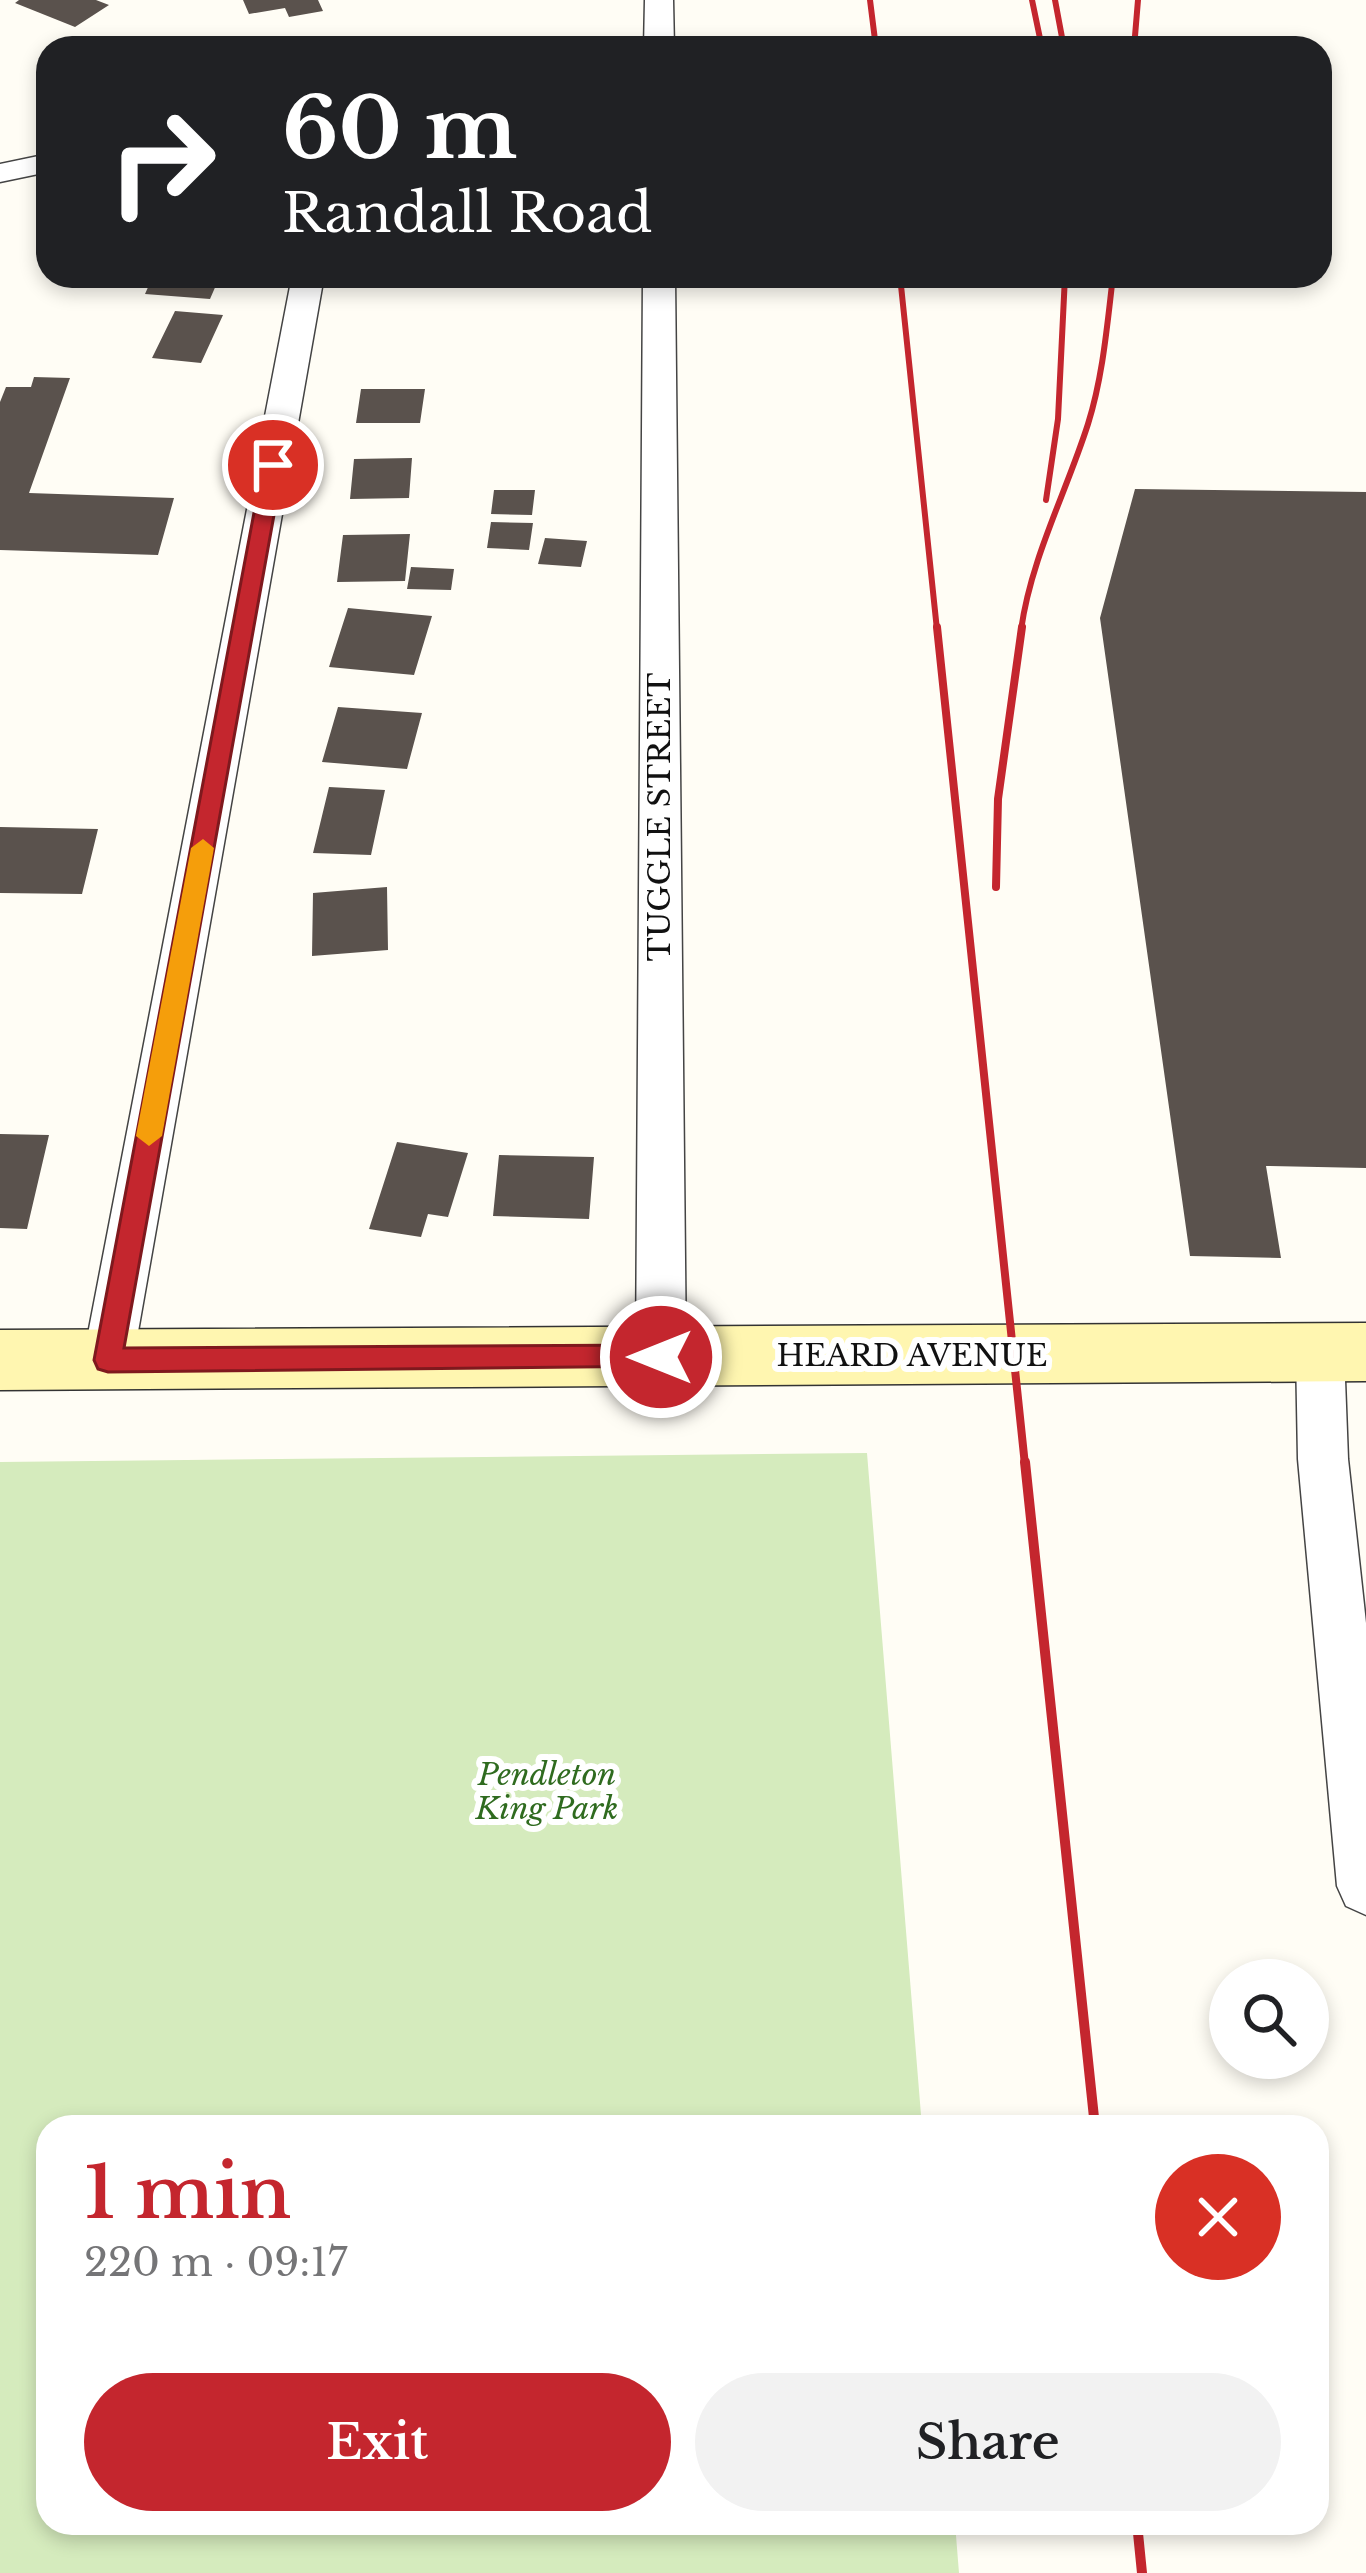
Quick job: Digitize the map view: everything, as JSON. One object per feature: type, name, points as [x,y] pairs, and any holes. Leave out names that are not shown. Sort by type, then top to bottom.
[{"type":"street","points":[[653,36],[659,0]]},
{"type":"street","points":[[0,173],[36,166]]},
{"type":"street","points":[[108,1360],[306,288]]},
{"type":"street","name":"TUGGLE STREET","points":[[659,288],[661,1357]]},
{"type":"street","points":[[1343,1353],[1323,1459],[1366,1886]]},
{"type":"street","name":"HEARD AVENUE","points":[[0,1360],[1343,1353]]},
{"type":"green space","name":"Pendleton King Park","points":[[867,1453],[921,2115],[36,2115],[36,2535],[956,2535],[959,2573],[0,2573],[0,1462]]},
{"type":"building","points":[[96,0],[109,5],[75,27],[15,3]]},
{"type":"building","points":[[243,0],[318,0],[323,11],[289,17],[285,8],[249,14]]},
{"type":"building","points":[[148,288],[215,288],[210,299],[145,294]]},
{"type":"building","points":[[175,311],[223,315],[201,363],[152,358]]},
{"type":"building","points":[[34,377],[70,378],[29,493],[174,498],[158,555],[0,550],[0,402],[6,387],[31,387]]},
{"type":"building","points":[[361,389],[425,389],[420,423],[356,423]]},
{"type":"building","points":[[412,458],[409,498],[350,499],[354,459]]},
{"type":"building","points":[[1135,489],[1366,492],[1366,1168],[1266,1166],[1281,1258],[1190,1256],[1100,618]]},
{"type":"building","points":[[494,490],[535,490],[532,515],[491,514]]},
{"type":"building","points":[[491,522],[533,523],[529,550],[487,548]]},
{"type":"building","points":[[410,534],[405,581],[337,582],[343,535]]},
{"type":"building","points":[[545,538],[587,541],[581,567],[538,564]]},
{"type":"building","points":[[411,567],[454,569],[451,590],[407,589]]},
{"type":"building","points":[[348,608],[432,616],[414,675],[329,667]]},
{"type":"building","points":[[338,707],[422,713],[407,769],[322,762]]},
{"type":"building","points":[[329,787],[385,790],[371,855],[313,853]]},
{"type":"building","points":[[0,827],[98,829],[82,894],[0,893]]},
{"type":"building","points":[[387,887],[388,950],[312,956],[313,893]]},
{"type":"building","points":[[0,1134],[49,1135],[27,1229],[0,1228]]},
{"type":"building","points":[[397,1142],[468,1153],[448,1217],[428,1214],[421,1237],[369,1229]]},
{"type":"building","points":[[499,1155],[594,1157],[589,1219],[493,1216]]},
{"type":"railway","points":[[870,0],[874,36]]},
{"type":"railway","points":[[1032,0],[1040,36]]},
{"type":"railway","points":[[1055,0],[1062,36]]},
{"type":"railway","points":[[1135,36],[1138,0]]},
{"type":"railway","points":[[901,288],[937,630]]},
{"type":"railway","points":[[1046,500],[1058,419],[1064,288]]},
{"type":"railway","points":[[1021,630],[1041,551],[1093,406],[1112,288]]},
{"type":"railway","points":[[937,627],[1025,1465]]},
{"type":"railway","points":[[996,887],[998,799],[1022,627]]},
{"type":"railway","points":[[1025,1462],[1094,2115]]},
{"type":"railway","points":[[1138,2535],[1142,2573]]},
{"type":"slow traffic","points":[[149,1136],[203,848]]},
{"type":"route","points":[[273,465],[108,1360],[661,1357]]}]
